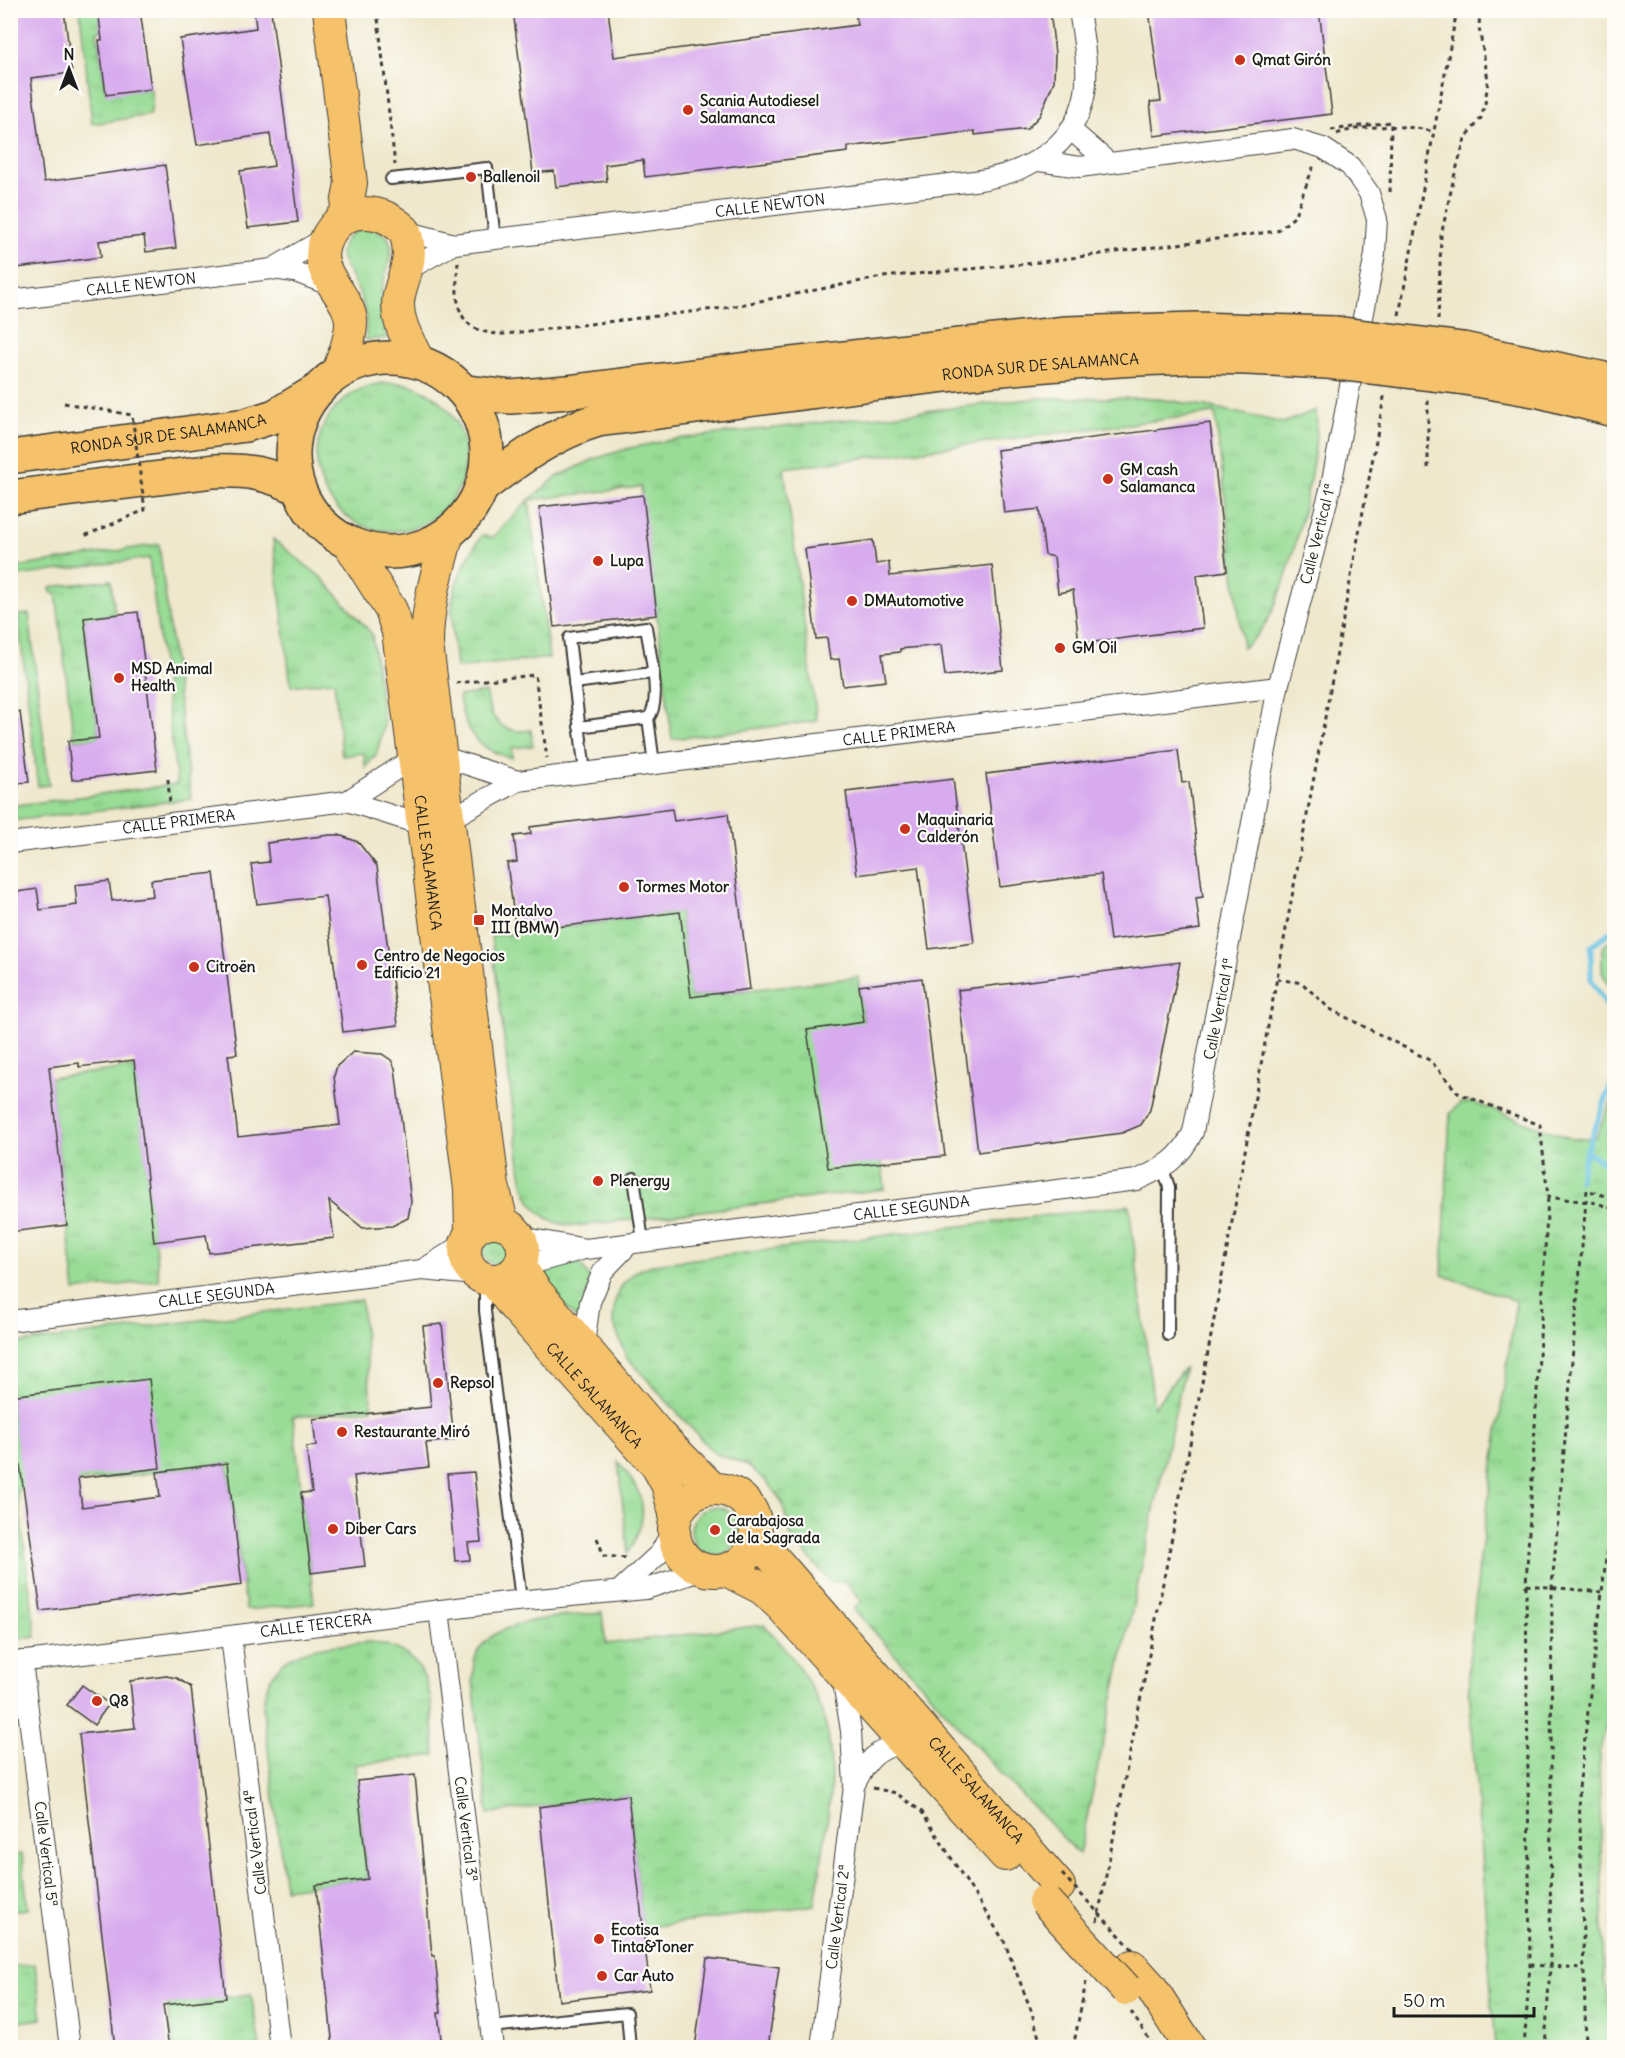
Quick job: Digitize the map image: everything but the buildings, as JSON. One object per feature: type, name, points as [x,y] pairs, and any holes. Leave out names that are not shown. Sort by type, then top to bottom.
[{"type":"highway","name":"RONDA SUR DE SALAMANCA","points":[[465,392],[511,397],[1066,333],[1196,329],[1461,363],[1537,363],[1614,381]]},
{"type":"highway","name":"RONDA SUR DE SALAMANCA","points":[[483,486],[536,447],[576,426],[598,420],[955,373],[1073,362],[1331,348]]},
{"type":"highway","name":"RONDA SUR DE SALAMANCA","points":[[10,457],[246,425],[275,416],[328,381],[356,364],[377,359],[398,358],[419,362],[444,374],[465,392],[482,421],[488,453],[483,486],[470,512],[448,533],[417,548],[382,551],[348,542],[321,522],[310,510],[298,488],[293,453],[300,419],[328,381]]},
{"type":"highway","name":"RONDA SUR DE SALAMANCA","points":[[1461,363],[1540,392],[1614,410]]},
{"type":"highway","points":[[10,496],[214,471],[243,470],[270,474],[298,488]]},
{"type":"main road","points":[[328,381],[346,350],[351,323],[348,309],[332,286],[323,259],[351,183],[329,10]]},
{"type":"main road","points":[[344,10],[365,186],[378,213]]},
{"type":"main road","points":[[336,227],[360,212],[378,213],[405,231],[410,245],[409,269],[398,297],[399,312],[402,329],[419,362]]},
{"type":"main road","name":"CALLE SALAMANCA","points":[[448,533],[427,616],[428,756],[470,1189],[466,1261],[500,1260],[535,1290],[584,1344],[659,1435],[714,1489]]},
{"type":"main road","name":"CALLE SALAMANCA","points":[[348,542],[391,610],[428,756]]},
{"type":"main road","name":"CALLE SALAMANCA","points":[[435,823],[493,1186],[500,1260],[657,1466],[667,1484],[675,1523]]},
{"type":"main road","points":[[468,1237],[485,1222],[500,1260]]},
{"type":"main road","points":[[714,1489],[731,1492],[746,1503],[754,1519],[755,1537],[742,1561],[715,1570],[693,1565],[678,1550],[675,1523],[686,1501],[704,1491],[714,1489]]},
{"type":"main road","name":"CALLE SALAMANCA","points":[[755,1537],[1055,1887],[1130,1978],[1168,2048]]},
{"type":"main road","name":"CALLE SALAMANCA","points":[[715,1570],[763,1589],[775,1600],[904,1742],[1055,1887]]},
{"type":"main road","name":"CALLE SALAMANCA","points":[[1130,1978],[1151,1987],[1190,2048]]},
{"type":"street","name":"CALLE NEWTON","points":[[405,231],[456,244],[974,181],[1018,170],[1039,161],[1059,145],[1079,116],[1085,91],[1085,55],[1079,10]]},
{"type":"street","points":[[1070,129],[1108,162]]},
{"type":"street","name":"Calle Vertical 1ª","points":[[1039,161],[1080,167],[1293,140],[1323,140],[1350,166],[1369,193],[1377,219],[1375,254],[1331,486],[1278,687],[1198,1115],[1185,1149]]},
{"type":"street","name":"CALLE NEWTON","points":[[272,269],[336,227]]},
{"type":"street","name":"CALLE NEWTON","points":[[409,269],[456,244]]},
{"type":"street","name":"CALLE NEWTON","points":[[10,300],[272,269],[295,272],[332,286]]},
{"type":"street","name":"CALLE PRIMERA","points":[[10,843],[347,801],[435,823],[518,781],[1278,687]]},
{"type":"street","name":"CALLE PRIMERA","points":[[347,801],[428,756],[518,781]]},
{"type":"street","name":"CALLE SEGUNDA","points":[[10,1321],[1137,1180],[1163,1169],[1185,1149]]},
{"type":"street","name":"CALLE SEGUNDA","points":[[422,1270],[468,1237]]},
{"type":"street","points":[[584,1344],[590,1302],[603,1271],[636,1243]]},
{"type":"street","name":"CALLE SEGUNDA","points":[[500,1260],[586,1249]]},
{"type":"street","points":[[621,1589],[660,1553],[675,1523]]},
{"type":"street","name":"CALLE TERCERA","points":[[16,1662],[521,1600],[621,1589],[646,1589],[715,1570]]},
{"type":"street","name":"Calle Vertical 3ª","points":[[439,1610],[493,2048]]},
{"type":"street","name":"Calle Vertical 4ª","points":[[231,1636],[280,2048]]},
{"type":"street","name":"Calle Vertical 5ª","points":[[16,1662],[70,2048]]},
{"type":"street","name":"Calle Vertical 2ª","points":[[842,1673],[851,1731],[864,1787]]},
{"type":"street","name":"Calle Vertical 2ª","points":[[821,2048],[864,1787],[864,1765],[883,1748],[904,1742]]},
{"type":"lane","points":[[394,179],[487,168],[495,240]]},
{"type":"lane","points":[[579,727],[648,718],[654,712],[646,627],[569,638],[579,727],[585,773]]},
{"type":"lane","points":[[574,683],[652,674]]},
{"type":"lane","points":[[648,718],[654,764]]},
{"type":"lane","points":[[1163,1169],[1169,1187],[1168,1335]]},
{"type":"lane","points":[[634,1178],[636,1243]]},
{"type":"lane","points":[[500,1260],[485,1311],[521,1600]]},
{"type":"lane","points":[[490,2027],[627,2013],[630,2048]]},
{"type":"path","points":[[377,10],[394,179]]},
{"type":"path","points":[[1399,316],[1457,10]]},
{"type":"path","points":[[1437,328],[1441,236],[1465,138],[1481,118],[1485,104],[1488,80],[1479,27],[1480,10]]},
{"type":"path","points":[[1323,140],[1390,122],[1391,188],[1388,206]]},
{"type":"path","points":[[456,244],[457,303],[461,315],[472,328],[485,334],[505,334],[724,308],[882,277],[1025,264],[1277,231],[1294,217],[1323,140],[1340,133],[1390,128],[1420,127],[1433,132]]},
{"type":"path","points":[[1095,1932],[1386,385]]},
{"type":"path","points":[[1428,397],[1428,468]]},
{"type":"path","points":[[64,403],[132,415],[134,427],[145,510],[82,537]]},
{"type":"path","points":[[452,684],[536,675],[547,758]]},
{"type":"path","points":[[168,779],[170,805]]},
{"type":"path","points":[[1276,979],[1302,983],[1330,1010],[1431,1061],[1458,1093],[1540,1125],[1548,1197],[1526,1585],[1530,1965],[1524,2048]]},
{"type":"path","points":[[1545,2048],[1550,1966],[1552,1587],[1587,1190],[1614,1199]]},
{"type":"path","points":[[1548,1197],[1587,1202],[1614,1209]]},
{"type":"path","points":[[1586,2048],[1579,1788],[1614,1490]]},
{"type":"path","points":[[597,1538],[604,1556],[630,1558]]},
{"type":"path","points":[[1526,1585],[1602,1592]]},
{"type":"path","points":[[864,1787],[896,1793],[922,1812],[1004,1941],[1031,2010],[1042,2048]]},
{"type":"path","points":[[1055,1887],[1130,1978],[1155,2048]]},
{"type":"path","points":[[1530,1965],[1584,1968]]},
{"type":"path","points":[[1073,2048],[1086,1978]]},
{"type":"green space","points":[[80,11],[98,11],[101,31],[97,32],[106,94],[151,89],[150,115],[92,124]]},
{"type":"green space","points":[[362,228],[376,230],[390,241],[390,257],[381,300],[387,338],[366,340],[366,313],[360,294],[340,255],[347,238]]},
{"type":"green space","points":[[391,383],[419,388],[444,404],[460,429],[465,457],[460,485],[444,510],[419,526],[391,531],[363,526],[338,510],[322,485],[317,457],[322,429],[338,404],[363,388]]},
{"type":"green space","points":[[1040,398],[1152,398],[1211,407],[1283,423],[1316,410],[1310,481],[1289,566],[1268,619],[1257,635],[1243,648],[1215,413],[784,468],[817,721],[672,739],[641,487],[529,500],[557,477],[594,459],[630,448],[675,439]]},
{"type":"green space","points":[[529,500],[549,658],[456,668],[452,612],[453,598],[461,571],[482,535],[492,538]]},
{"type":"green space","points":[[273,539],[322,578],[372,634],[384,725],[377,753],[365,768],[364,753],[342,756],[334,681],[291,686]]},
{"type":"green space","points":[[159,544],[191,799],[11,821],[11,806],[177,784],[149,558],[11,577],[11,568]]},
{"type":"green space","points":[[111,580],[115,614],[84,619],[99,738],[74,740],[56,593],[51,593],[50,587]]},
{"type":"green space","points":[[29,614],[49,785],[38,786],[18,615]]},
{"type":"green space","points":[[486,692],[490,710],[499,723],[512,730],[531,730],[533,746],[512,748],[512,758],[490,750],[474,737],[464,719],[459,696]]},
{"type":"green space","points":[[680,912],[691,997],[858,977],[885,1189],[578,1226],[566,1225],[547,1218],[533,1204],[527,1195],[521,1173],[491,936]]},
{"type":"green space","points":[[1614,938],[1614,996],[1602,972],[1602,947]]},
{"type":"green space","points":[[135,1067],[159,1280],[75,1291],[50,1078]]},
{"type":"green space","points":[[1614,1095],[1614,1694],[1599,1754],[1604,1980],[1614,2016],[1614,2047],[1495,2047],[1468,1672],[1479,1566],[1516,1301],[1442,1275],[1450,1114],[1460,1103],[1472,1102],[1572,1139],[1596,1137]]},
{"type":"green space","points":[[1129,1205],[1154,1407],[1185,1367],[1079,1854],[1002,1775],[854,1609],[862,1601],[845,1581],[831,1582],[791,1537],[782,1502],[767,1482],[747,1465],[714,1453],[626,1356],[613,1322],[615,1301],[622,1285],[635,1272],[654,1264]]},
{"type":"green space","points":[[496,1238],[506,1241],[509,1251],[506,1261],[496,1264],[486,1261],[483,1251],[486,1241]]},
{"type":"green space","points":[[580,1263],[591,1280],[581,1314],[577,1319],[544,1284],[544,1274],[550,1267]]},
{"type":"green space","points":[[361,1300],[372,1409],[293,1417],[314,1603],[246,1610],[227,1463],[17,1490],[36,1637],[11,1640],[10,1344]]},
{"type":"green space","points":[[618,1462],[635,1485],[642,1506],[640,1527],[628,1553]]},
{"type":"green space","points":[[715,1507],[732,1514],[739,1531],[732,1548],[715,1555],[698,1548],[691,1531],[698,1514]]},
{"type":"green space","points":[[602,1613],[606,1644],[764,1625],[794,1659],[813,1692],[825,1724],[830,1756],[827,1825],[815,1905],[643,1928],[628,1795],[488,1814],[473,1681],[474,1662],[481,1647],[493,1636],[509,1627],[548,1618]]},
{"type":"green space","points":[[371,1642],[393,1647],[408,1656],[419,1668],[426,1682],[430,1699],[435,1755],[355,1765],[368,1879],[285,1889],[263,1708],[267,1687],[275,1671],[286,1660],[300,1653],[334,1645]]},
{"type":"green space","points":[[22,1854],[28,1909],[11,1911],[11,1855]]},
{"type":"green space","points":[[35,1964],[42,2019],[11,2023],[11,1967]]},
{"type":"green space","points":[[251,1994],[260,2047],[173,2047],[167,2004]]},
{"type":"waterway","points":[[1614,929],[1591,946],[1591,979],[1614,1018]]},
{"type":"waterway","points":[[1579,1181],[1586,1152],[1614,1077]]},
{"type":"waterway","points":[[1586,1152],[1614,1168]]},
{"type":"place","name":"Qmat Girón","points":[[1240,60]]},
{"type":"place","name":"Scania Autodiesel Salamanca","points":[[688,110]]},
{"type":"place","name":"Ballenoil","points":[[471,177]]},
{"type":"place","name":"GM cash Salamanca","points":[[1108,479]]},
{"type":"place","name":"Lupa","points":[[598,561]]},
{"type":"place","name":"DMAutomotive","points":[[852,601]]},
{"type":"place","name":"GM Oil","points":[[1060,648]]},
{"type":"place","name":"MSD Animal Health","points":[[119,678]]},
{"type":"place","name":"Maquinaria Calderón","points":[[905,829]]},
{"type":"place","name":"Tormes Motor","points":[[624,887]]},
{"type":"place","name":"Montalvo III (BMW)","points":[[479,920]]},
{"type":"place","name":"Centro de Negocios Edificio 21","points":[[362,965]]},
{"type":"place","name":"Citroën","points":[[194,967]]},
{"type":"place","name":"Plenergy","points":[[598,1181]]},
{"type":"place","name":"Repsol","points":[[438,1383]]},
{"type":"place","name":"Restaurante Miró","points":[[342,1432]]},
{"type":"place","name":"Diber Cars","points":[[333,1529]]},
{"type":"place","name":"Carabajosa de la Sagrada","points":[[715,1530]]},
{"type":"place","name":"Q8","points":[[97,1701]]},
{"type":"place","name":"Ecotisa Tinta&Toner","points":[[599,1939]]},
{"type":"place","name":"Car Auto","points":[[602,1976]]}]
